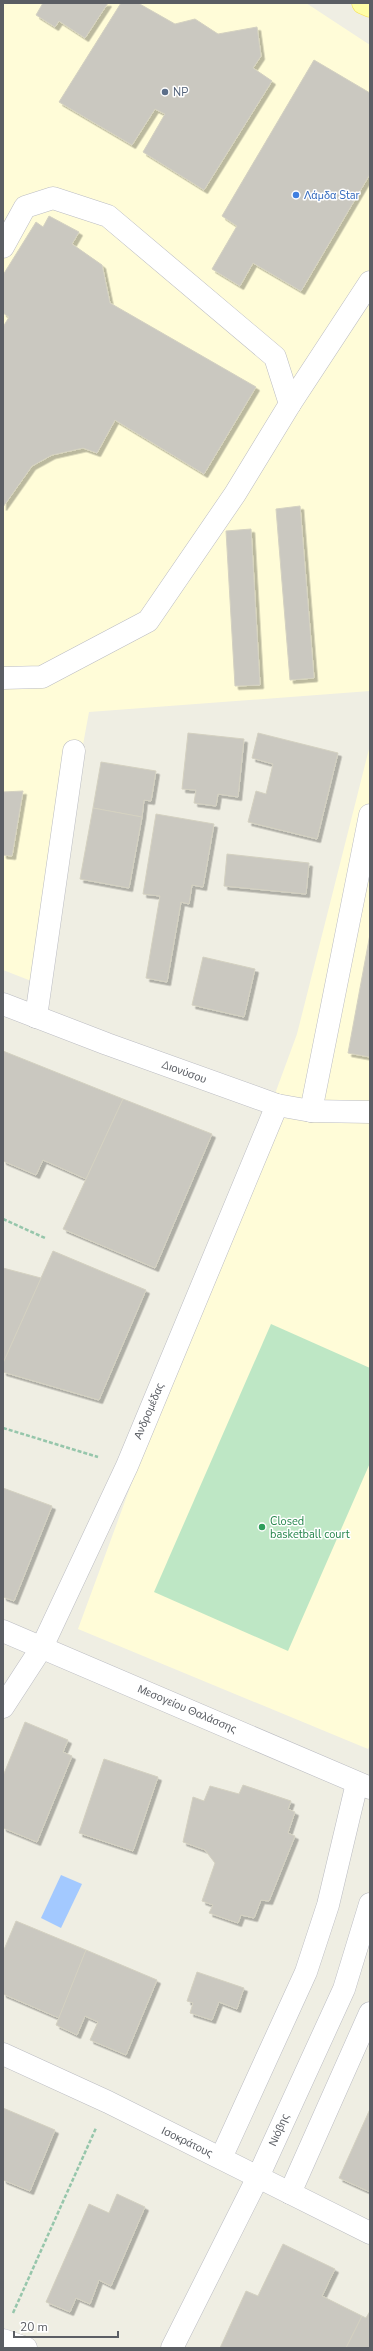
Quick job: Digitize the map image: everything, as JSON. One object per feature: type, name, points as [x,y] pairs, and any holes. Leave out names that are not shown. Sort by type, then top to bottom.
[{"type":"main road","points":[[363,3],[370,6]]},
{"type":"street","points":[[3,247],[25,207],[53,198],[108,216],[275,357],[290,404]]},
{"type":"street","points":[[3,678],[42,677],[148,621],[235,494],[290,404],[370,282]]},
{"type":"street","points":[[36,1017],[74,751]]},
{"type":"street","points":[[311,1111],[370,815]]},
{"type":"street","name":"Διονύσου","points":[[3,1004],[277,1105],[311,1111],[370,1112]]},
{"type":"street","name":"Ανδρομέδας","points":[[3,1707],[42,1647],[126,1466],[277,1105]]},
{"type":"street","name":"Μεσογείου Θαλάσσης","points":[[3,1631],[364,1785]]},
{"type":"street","points":[[221,2158],[306,1972],[364,1785]]},
{"type":"street","name":"Νιόβης","points":[[172,2348],[258,2177],[344,1988],[369,1908]]},
{"type":"street","points":[[290,2193],[370,2013]]},
{"type":"street","name":"Ισοκράτους","points":[[3,2054],[108,2102],[370,2233]]},
{"type":"street","points":[[6,2331],[26,2348]]},
{"type":"path","points":[[3,1219],[45,1238]]},
{"type":"path","points":[[3,1428],[126,1466]]},
{"type":"path","points":[[6,2331],[108,2102]]},
{"type":"shaded area","points":[[3,3],[306,3],[370,45],[370,691],[89,712],[39,984],[3,970]]},
{"type":"shaded area","points":[[370,745],[370,1745],[368,1749],[78,1629],[297,1034]]},
{"type":"green space","name":"Closed basketball court","points":[[271,1324],[370,1368],[370,1463],[288,1651],[154,1592]]},
{"type":"water","points":[[61,1875],[82,1884],[61,1928],[41,1918]]},
{"type":"building","points":[[43,3],[108,3],[85,38],[59,21],[55,27],[36,15]]},
{"type":"building","name":"NP","points":[[121,3],[138,3],[175,24],[195,19],[218,34],[257,27],[261,56],[253,68],[272,81],[204,190],[143,152],[165,114],[155,109],[132,145],[59,102]]},
{"type":"building","name":"Λάμδα Star","points":[[314,60],[370,93],[370,174],[301,291],[253,263],[240,286],[212,269],[237,226],[222,216]]},
{"type":"building","points":[[49,216],[79,232],[72,244],[102,265],[110,303],[256,387],[204,474],[115,420],[97,453],[83,448],[52,455],[32,466],[3,507],[3,327],[9,317],[3,313],[3,275],[36,222],[43,227]]},
{"type":"building","points":[[300,506],[314,678],[290,680],[276,509]]},
{"type":"building","points":[[251,529],[260,685],[235,686],[226,531]]},
{"type":"building","points":[[188,733],[244,739],[238,797],[218,794],[216,806],[194,803],[196,790],[182,789]]},
{"type":"building","points":[[258,733],[338,753],[317,839],[248,822],[256,791],[266,794],[273,764],[252,758]]},
{"type":"building","points":[[101,762],[156,771],[151,801],[144,800],[142,817],[93,808]]},
{"type":"building","points":[[23,791],[12,856],[3,855],[3,792]]},
{"type":"building","points":[[93,808],[142,817],[129,888],[80,879]]},
{"type":"building","points":[[156,814],[214,824],[203,887],[192,885],[189,904],[181,902],[167,982],[146,978],[160,896],[143,894]]},
{"type":"building","points":[[227,854],[309,863],[306,894],[224,886]]},
{"type":"building","points":[[370,934],[370,1057],[348,1053]]},
{"type":"building","points":[[203,957],[255,969],[244,1017],[192,1005]]},
{"type":"building","points":[[3,1051],[123,1099],[86,1179],[43,1160],[36,1175],[3,1161]]},
{"type":"building","points":[[123,1099],[212,1134],[155,1268],[63,1229]]},
{"type":"building","points":[[53,1251],[146,1290],[99,1400],[3,1372],[3,1363]]},
{"type":"building","points":[[3,1268],[41,1278],[3,1363]]},
{"type":"building","points":[[3,1488],[52,1506],[14,1601],[3,1597]]},
{"type":"building","points":[[25,1722],[68,1740],[63,1752],[72,1756],[37,1842],[3,1828],[3,1776]]},
{"type":"building","points":[[104,1759],[158,1777],[133,1851],[79,1833]]},
{"type":"building","points":[[243,1785],[291,1801],[288,1809],[295,1812],[288,1833],[295,1836],[269,1901],[261,1900],[254,1918],[241,1915],[238,1923],[209,1913],[213,1905],[202,1901],[215,1863],[205,1850],[183,1842],[193,1797],[204,1801],[210,1786],[239,1794]]},
{"type":"building","points":[[16,1921],[86,1950],[59,2018],[3,1994],[3,1952]]},
{"type":"building","points":[[86,1950],[157,1980],[126,2055],[90,2040],[98,2022],[85,2016],[77,2035],[56,2025]]},
{"type":"building","points":[[197,1972],[244,1988],[237,2009],[219,2002],[212,2020],[190,2013],[193,2003],[187,2001]]},
{"type":"building","points":[[3,2108],[55,2130],[30,2191],[3,2180]]},
{"type":"building","points":[[370,2109],[370,2192],[339,2178]]},
{"type":"building","points":[[117,2194],[145,2207],[111,2286],[99,2280],[90,2304],[76,2298],[70,2312],[46,2302],[89,2204],[109,2213]]},
{"type":"building","points":[[283,2244],[335,2269],[322,2296],[362,2316],[346,2348],[220,2348],[246,2291],[258,2296]]},
{"type":"building","points":[[370,2311],[370,2348],[346,2348],[362,2316],[366,2318]]},
{"type":"place","name":"NP","points":[[165,92]]},
{"type":"place","name":"Λάμδα Star","points":[[296,195]]},
{"type":"place","name":"Closed basketball court","points":[[262,1527]]}]
